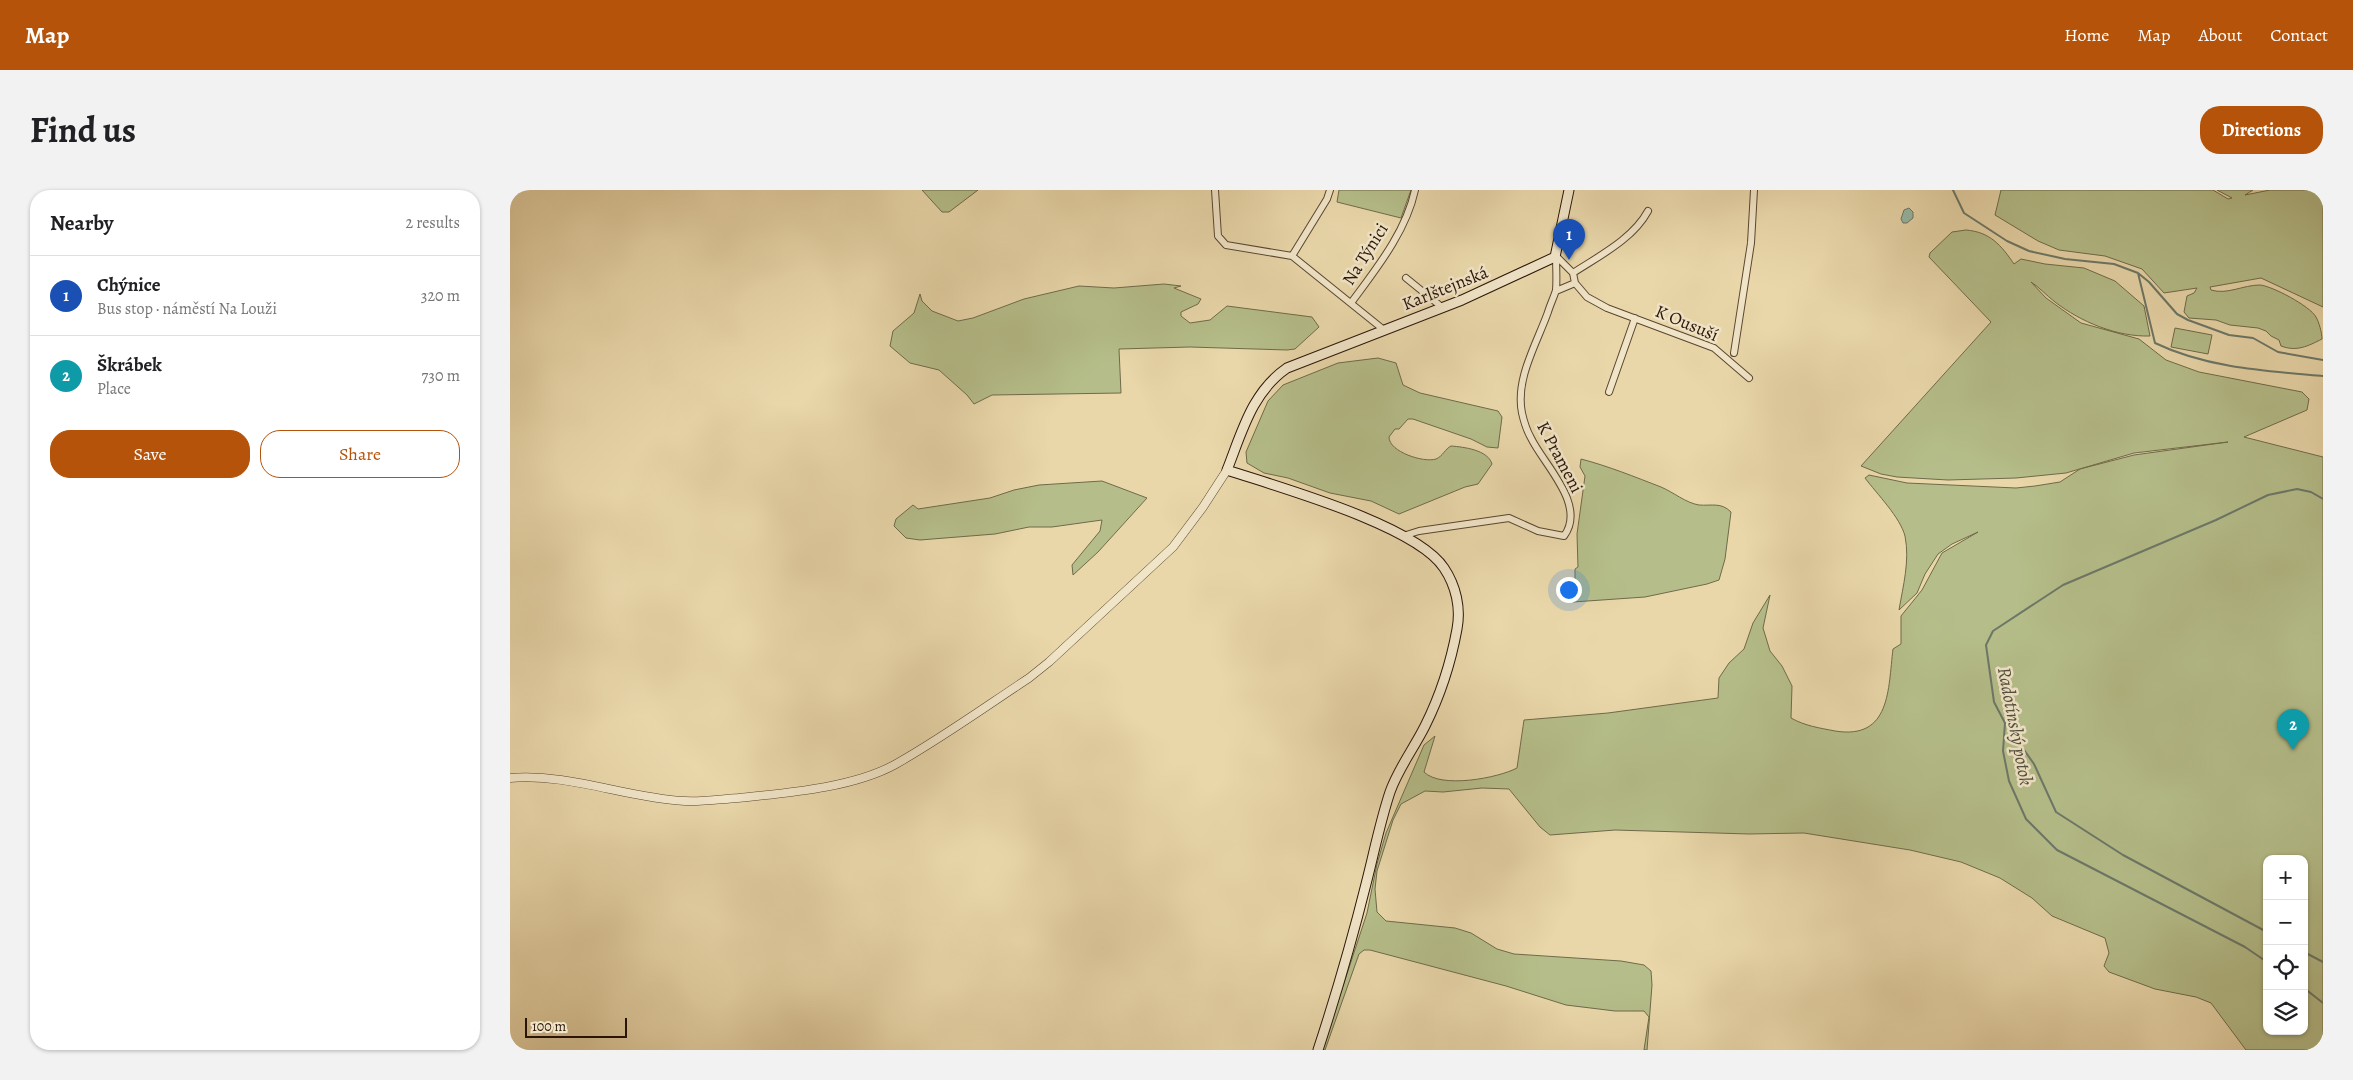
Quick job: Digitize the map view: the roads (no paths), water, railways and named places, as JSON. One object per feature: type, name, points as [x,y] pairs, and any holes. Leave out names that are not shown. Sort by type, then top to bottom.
[{"type":"main road","points":[[1556,256],[1569,190]]},
{"type":"main road","name":"Karlštejnská","points":[[1227,470],[1253,404],[1268,383],[1282,371],[1315,356],[1443,308],[1536,267],[1556,256]]},
{"type":"main road","points":[[1227,470],[1356,514],[1403,536],[1435,558],[1444,568],[1455,589],[1459,614],[1457,628],[1438,696],[1426,725],[1390,792],[1347,959],[1318,1050]]},
{"type":"street","name":"Na Týnici","points":[[1215,190],[1218,236],[1226,245],[1292,256],[1384,330]]},
{"type":"street","points":[[1292,256],[1327,199],[1330,190]]},
{"type":"street","name":"Na Týnici","points":[[1351,303],[1384,257],[1403,221],[1415,190]]},
{"type":"street","points":[[1734,353],[1751,243],[1754,190]]},
{"type":"street","points":[[1573,273],[1623,238],[1644,218],[1648,211]]},
{"type":"street","points":[[1556,256],[1573,273],[1575,283],[1556,291],[1556,256]]},
{"type":"street","points":[[1406,278],[1443,308]]},
{"type":"street","name":"K Ousuší","points":[[1575,283],[1586,297],[1714,348],[1749,378]]},
{"type":"street","name":"K Prameni","points":[[1403,536],[1419,531],[1498,519],[1518,521],[1538,531],[1556,536],[1564,536],[1570,529],[1570,510],[1565,494],[1550,466],[1530,438],[1525,424],[1521,400],[1525,370],[1556,291]]},
{"type":"street","name":"K Ousuší","points":[[1609,392],[1635,318]]},
{"type":"street","points":[[510,778],[528,776],[561,779],[623,792],[698,801],[761,796],[843,783],[865,777],[895,764],[1029,678],[1049,662],[1173,547],[1203,507],[1227,470]]},
{"type":"waterway","name":"Radotínský potok","points":[[1953,190],[1964,213],[2007,241],[2029,251],[2065,259],[2114,264],[2138,273],[2149,282],[2177,314],[2188,320],[2229,335],[2253,338],[2278,352],[2323,360]]},
{"type":"waterway","points":[[2138,273],[2155,343],[2195,358],[2216,363],[2259,370],[2323,376]]},
{"type":"waterway","name":"Radotínský potok","points":[[2263,959],[2245,947],[2057,850],[2026,819],[2009,781],[2003,751],[2005,723],[1994,702],[1986,645],[1993,631],[2063,585],[2216,520],[2268,495],[2297,489],[2311,492],[2323,499]]},
{"type":"waterway","points":[[2005,723],[2034,764],[2056,812],[2123,855],[2263,930]]},
{"type":"waterway","points":[[2308,954],[2323,962]]},
{"type":"waterway","name":"Radotínský potok","points":[[2307,990],[2323,1003]]},
{"type":"place","name":"Chýnice","points":[[1569,260]]},
{"type":"place","name":"Škrábek","points":[[2293,750]]}]
